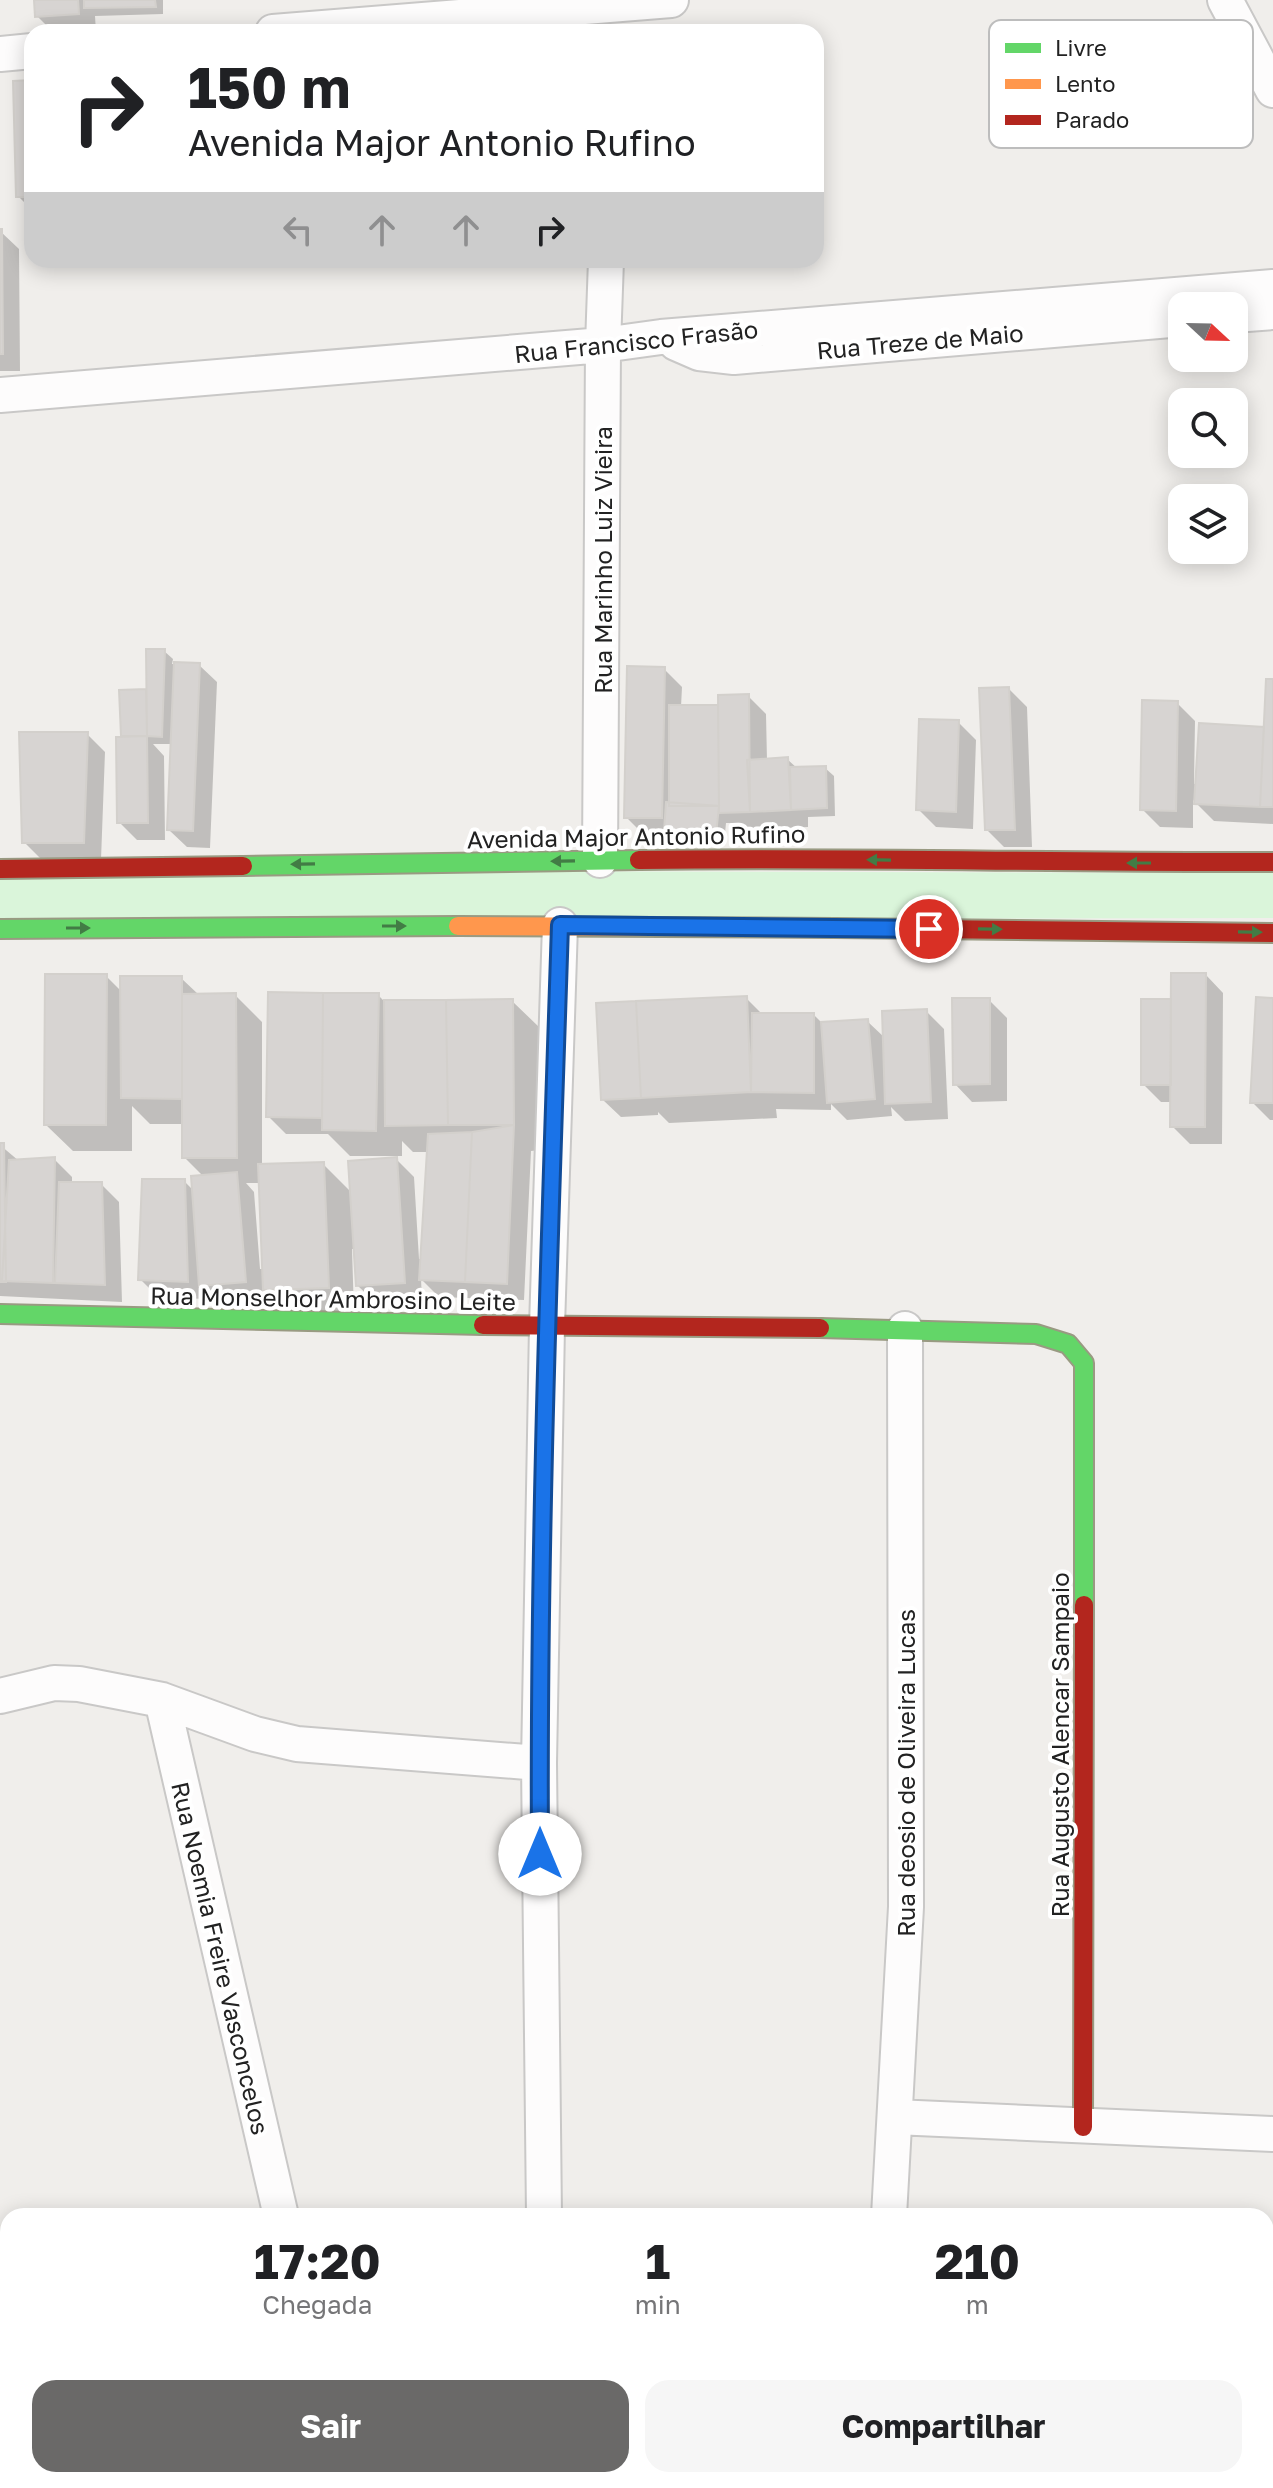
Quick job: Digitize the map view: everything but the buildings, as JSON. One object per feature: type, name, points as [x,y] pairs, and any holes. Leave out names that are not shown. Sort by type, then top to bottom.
[{"type":"main road","name":"Avenida Major Antonio Rufino","points":[[0,869],[215,874],[600,860],[808,858],[1175,870],[1273,862]]},
{"type":"main road","points":[[0,929],[215,920],[560,925],[1174,925],[1273,933]]},
{"type":"main road","name":"Rua Monselhor Ambrosino Leite","points":[[0,1314],[547,1326],[905,1329],[1036,1334],[1068,1344],[1084,1363]]},
{"type":"main road","name":"Rua Augusto Alencar Sampaio","points":[[1083,2127],[1084,1363]]},
{"type":"street","points":[[410,24],[615,12],[671,0]]},
{"type":"street","points":[[1225,0],[1236,20]]},
{"type":"street","points":[[0,54],[24,52]]},
{"type":"street","points":[[1253,52],[1273,90]]},
{"type":"street","name":"Rua Marinho Luiz Vieira","points":[[600,860],[606,268]]},
{"type":"street","name":"Rua Francisco Frasão","points":[[0,395],[1273,287]]},
{"type":"street","points":[[1248,314],[1273,312]]},
{"type":"street","name":"Rua Treze de Maio","points":[[661,337],[699,353],[734,357],[1168,320]]},
{"type":"street","points":[[544,2208],[539,1763],[547,1326],[560,925]]},
{"type":"street","name":"Rua deosio de Oliveira Lucas","points":[[889,2208],[906,1907],[905,1329]]},
{"type":"street","points":[[0,1696],[54,1683],[79,1684],[162,1700],[255,1734],[297,1744],[539,1763]]},
{"type":"street","name":"Rua Noemia Freire Vasconcelos","points":[[162,1700],[279,2208]]},
{"type":"street","points":[[895,2117],[1273,2134]]},
{"type":"green space","points":[[0,870],[1273,873],[1273,918],[0,921]]},
{"type":"traffic: fast","points":[[243,866],[639,860]]},
{"type":"traffic: fast","points":[[0,929],[458,926]]},
{"type":"traffic: fast","points":[[0,1314],[483,1325]]},
{"type":"traffic: fast","points":[[820,1328],[1036,1334],[1068,1344],[1084,1363],[1084,1605]]},
{"type":"traffic: slow","points":[[458,926],[835,928]]},
{"type":"traffic: jam","points":[[639,860],[1273,862]]},
{"type":"traffic: jam","points":[[0,869],[243,866]]},
{"type":"traffic: jam","points":[[835,928],[1273,933]]},
{"type":"traffic: jam","points":[[483,1325],[820,1328]]},
{"type":"traffic: jam","points":[[1083,2127],[1084,1605]]},
{"type":"route","points":[[540,1854],[547,1326],[560,925],[929,929]]}]
